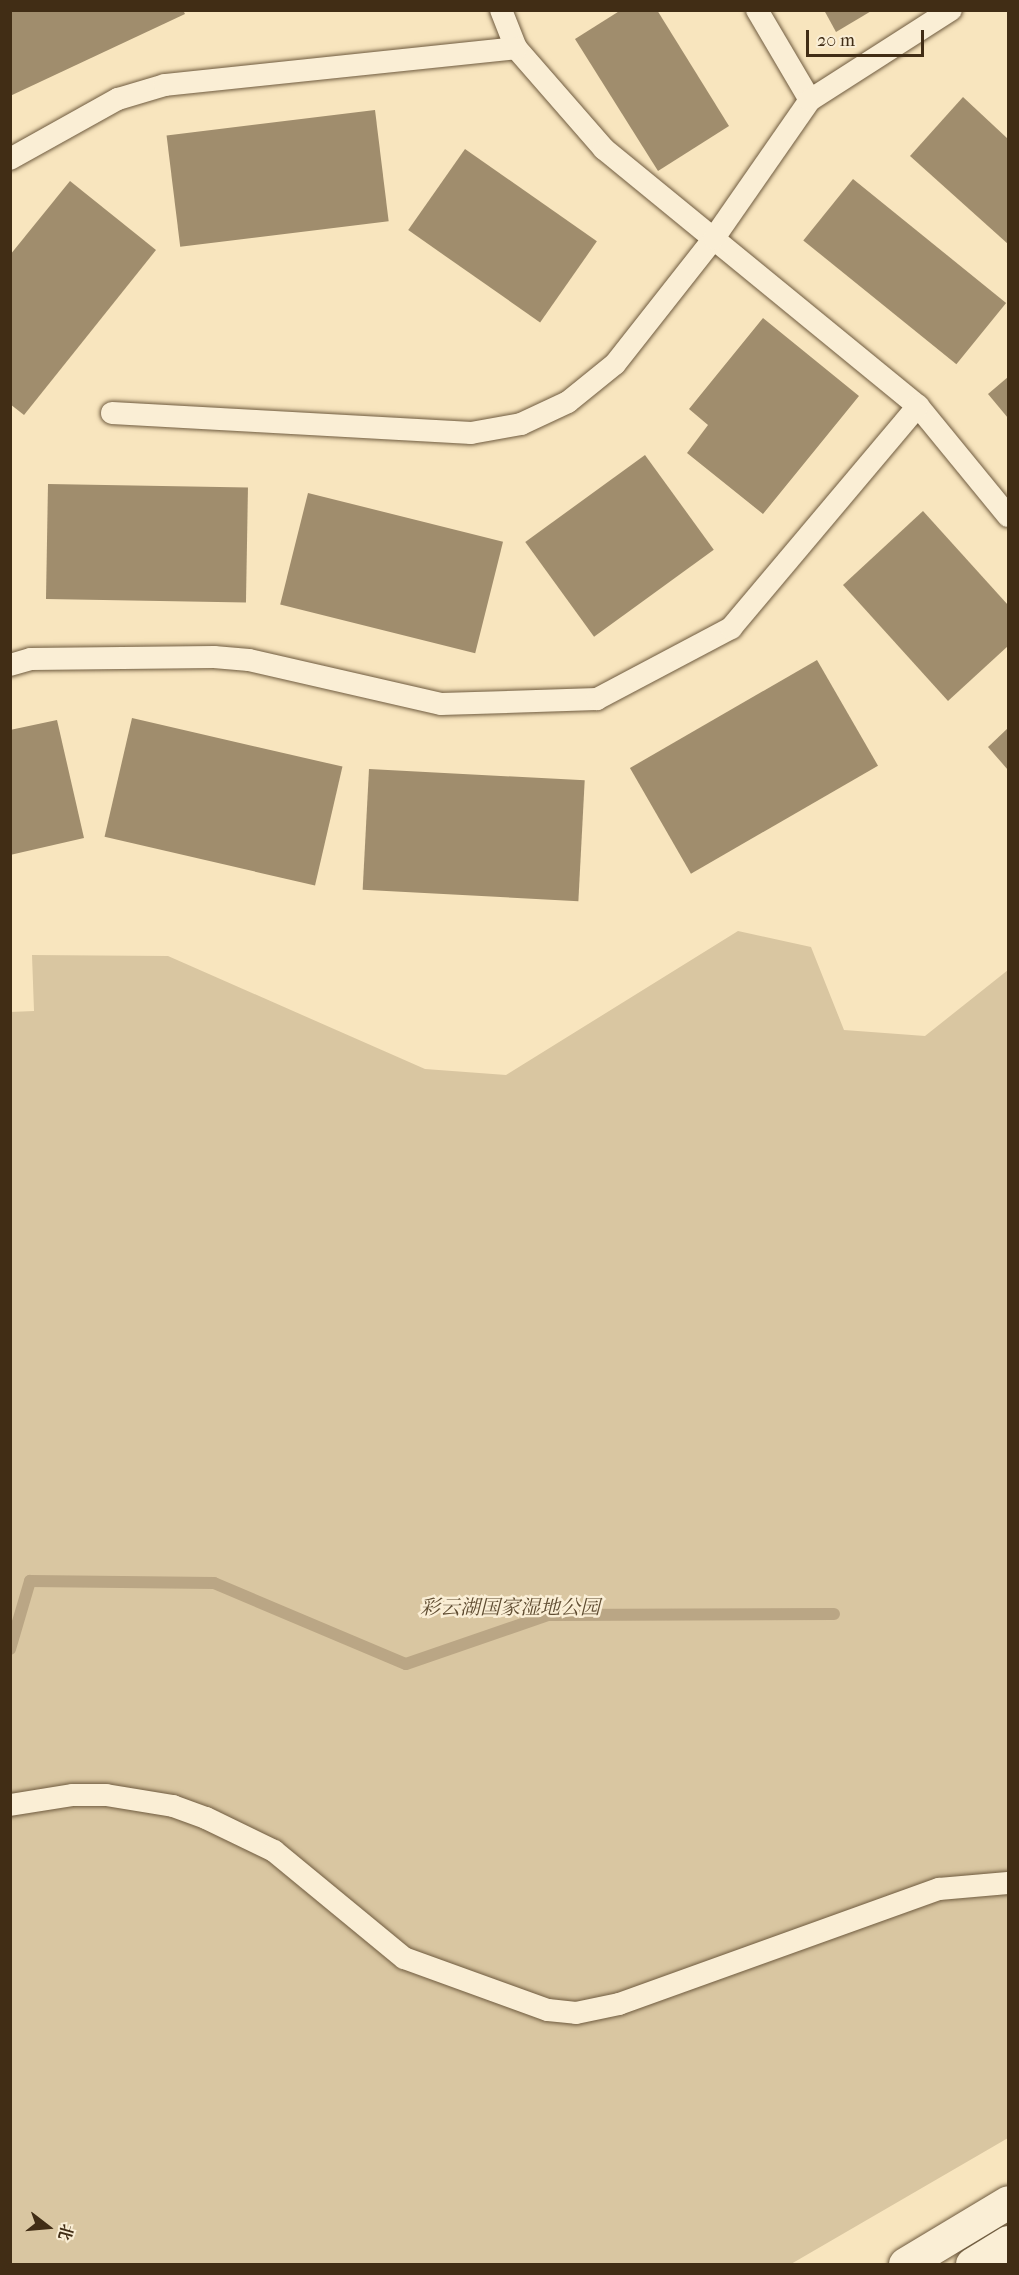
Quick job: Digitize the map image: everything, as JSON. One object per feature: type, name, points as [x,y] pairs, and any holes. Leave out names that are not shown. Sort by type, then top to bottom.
[{"type":"main road","points":[[905,2265],[1008,2202]]},
{"type":"main road","points":[[972,2265],[1008,2242]]},
{"type":"lane","points":[[501,10],[516,48],[604,149],[918,406],[1008,516]]},
{"type":"lane","points":[[757,10],[810,100]]},
{"type":"lane","points":[[112,413],[471,433],[521,424],[568,402],[615,364],[714,238],[810,100],[951,10]]},
{"type":"lane","points":[[10,159],[118,99],[165,85],[516,48]]},
{"type":"lane","points":[[10,665],[31,659],[214,657],[249,660],[441,704],[597,699],[731,628],[918,406]]},
{"type":"lane","points":[[10,1806],[73,1795],[106,1795],[173,1806],[206,1818],[274,1851],[404,1958],[548,2010],[576,2013],[619,2004],[939,1889],[1008,1883]]},
{"type":"green space","name":"彩云湖国家湿地公园","points":[[738,931],[811,947],[844,1030],[925,1036],[1008,970],[1008,2138],[791,2264],[11,2264],[10,1012],[34,1011],[32,955],[168,956],[425,1069],[506,1075]]},
{"type":"building","points":[[10,10],[183,10],[185,14],[10,96]]},
{"type":"building","points":[[621,10],[657,10],[729,126],[658,171],[575,39]]},
{"type":"building","points":[[824,10],[873,10],[836,32]]},
{"type":"building","points":[[963,97],[1008,139],[1008,244],[910,156]]},
{"type":"building","points":[[375,110],[389,221],[180,247],[167,136]]},
{"type":"building","points":[[465,149],[597,241],[540,322],[408,230]]},
{"type":"building","points":[[853,179],[1006,303],[956,364],[803,240]]},
{"type":"building","points":[[70,181],[156,250],[24,415],[10,404],[10,255]]},
{"type":"building","points":[[763,318],[859,396],[763,514],[687,453],[708,425],[689,409]]},
{"type":"building","points":[[1008,377],[1008,418],[988,394]]},
{"type":"building","points":[[645,455],[714,550],[594,637],[525,542]]},
{"type":"building","points":[[48,484],[248,487],[246,602],[46,599]]},
{"type":"building","points":[[308,493],[503,542],[475,653],[280,605]]},
{"type":"building","points":[[923,511],[1008,605],[1008,646],[948,701],[843,585]]},
{"type":"building","points":[[817,660],[878,766],[691,874],[630,768]]},
{"type":"building","points":[[132,718],[342,767],[315,885],[105,837]]},
{"type":"building","points":[[57,720],[84,838],[10,855],[10,730]]},
{"type":"building","points":[[1008,728],[1008,770],[988,747]]},
{"type":"building","points":[[369,769],[585,780],[578,901],[363,890]]},
{"type":"waterway","points":[[10,1649],[30,1581],[214,1583],[406,1664],[548,1615],[834,1614]]}]
